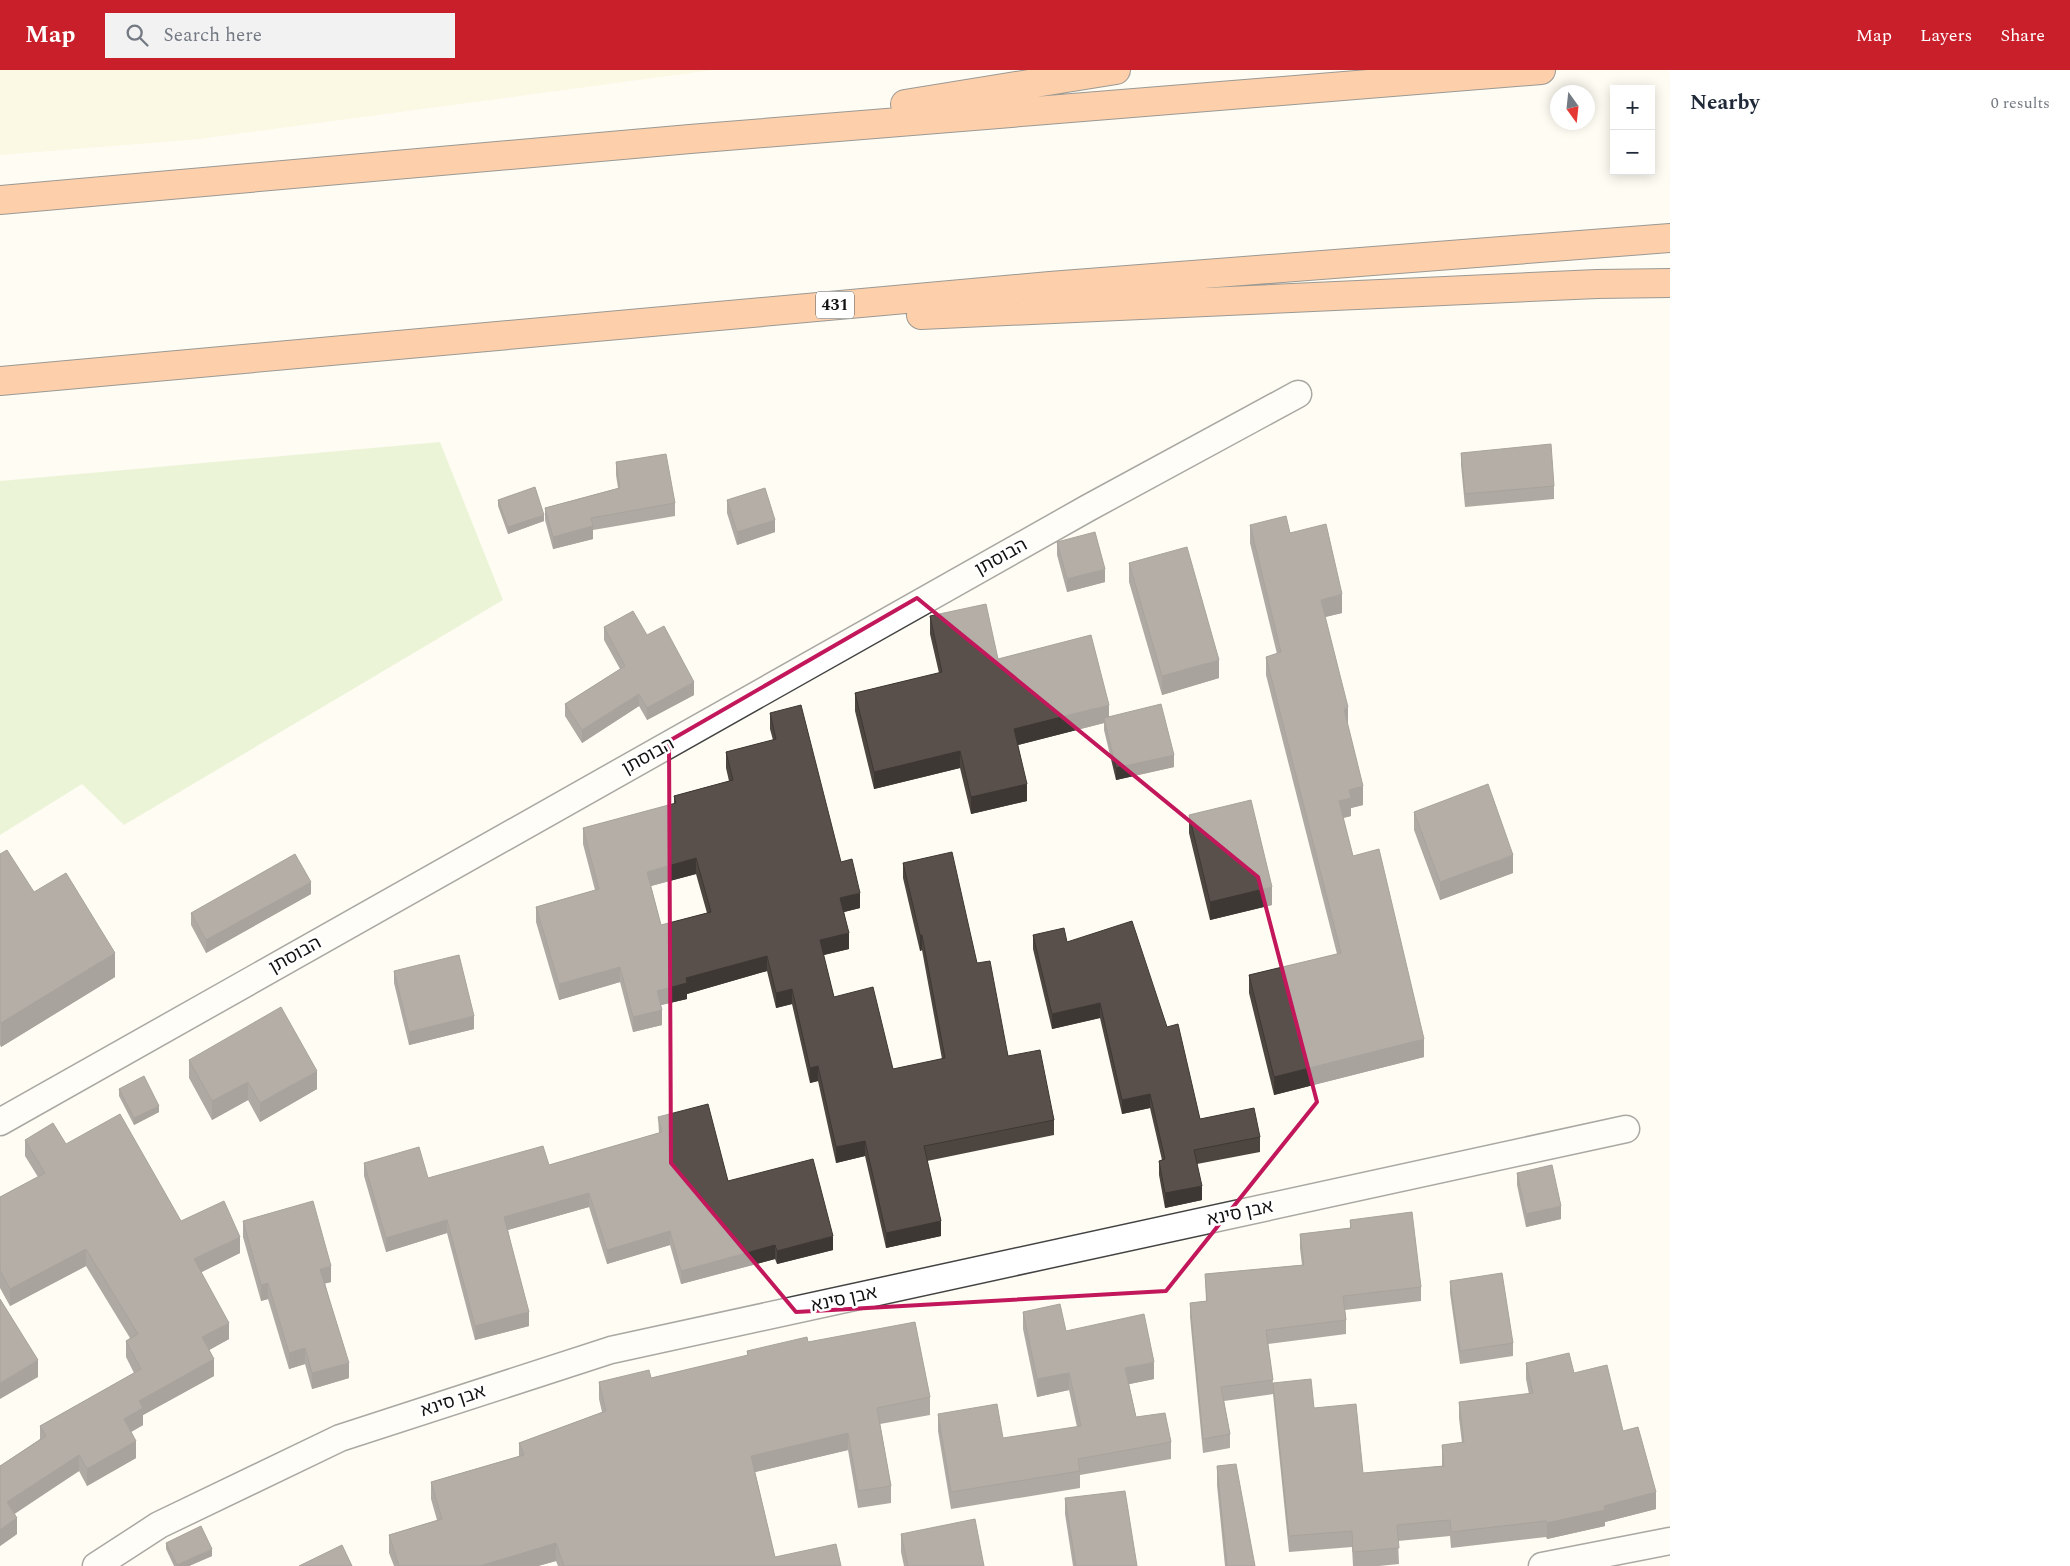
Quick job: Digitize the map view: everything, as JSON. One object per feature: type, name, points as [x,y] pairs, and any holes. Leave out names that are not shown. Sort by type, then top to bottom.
[{"type":"highway","points":[[690,138],[1116,70]]},
{"type":"highway","points":[[0,200],[690,138],[1541,70]]},
{"type":"highway","name":"431","points":[[0,381],[1050,286],[1670,238]]},
{"type":"highway","points":[[520,334],[1578,284],[1670,283]]},
{"type":"street","name":"הבוסתן","points":[[0,1122],[1088,508],[1298,394]]},
{"type":"street","name":"אבן סינא","points":[[96,1566],[159,1525],[340,1438],[611,1350],[1626,1129]]},
{"type":"street","points":[[1542,1566],[1670,1541]]},
{"type":"highlighted area","points":[[917,598],[1258,877],[1317,1102],[1166,1291],[796,1312],[671,1163],[669,741]]},
{"type":"shaded area","points":[[0,70],[712,70],[199,139],[0,155]]},
{"type":"green space","points":[[440,442],[503,600],[124,825],[82,784],[0,835],[0,481]]},
{"type":"building","points":[[1551,444],[1554,486],[1465,494],[1461,453]]},
{"type":"building","points":[[666,454],[675,503],[591,518],[593,526],[553,537],[545,508],[620,488],[616,462]]},
{"type":"building","points":[[535,487],[544,515],[508,527],[498,500]]},
{"type":"building","points":[[765,488],[775,520],[737,532],[727,500]]},
{"type":"building","points":[[1286,516],[1290,533],[1326,524],[1342,594],[1321,600],[1348,707],[1344,709],[1363,786],[1349,790],[1351,798],[1339,801],[1353,856],[1379,849],[1424,1039],[1274,1077],[1249,975],[1341,953],[1266,657],[1281,652],[1250,525]]},
{"type":"building","points":[[1095,532],[1105,569],[1067,579],[1057,542]]},
{"type":"building","points":[[1187,547],[1219,660],[1162,676],[1129,563]]},
{"type":"building","points":[[986,604],[998,659],[1091,635],[1109,705],[1014,729],[1027,784],[971,797],[960,751],[874,772],[855,693],[942,672],[930,616]]},
{"type":"building","points":[[633,611],[647,635],[664,626],[694,682],[647,708],[639,694],[582,730],[565,704],[625,666],[604,627]]},
{"type":"building","points":[[1161,704],[1174,755],[1116,768],[1104,718]]},
{"type":"building","points":[[801,705],[841,862],[852,859],[860,893],[840,898],[849,933],[820,940],[834,997],[873,987],[893,1069],[945,1058],[922,935],[920,935],[903,863],[952,852],[977,963],[990,961],[1008,1056],[1040,1050],[1054,1120],[924,1146],[941,1221],[886,1233],[865,1141],[836,1147],[818,1066],[810,1068],[792,989],[776,993],[767,956],[686,978],[687,983],[657,991],[662,1010],[633,1017],[620,967],[559,984],[536,907],[599,889],[583,828],[676,803],[674,796],[733,780],[726,752],[776,739],[770,713]],"holes":[[[696,858],[711,912],[661,925],[647,872]]]},
{"type":"building","points":[[1488,784],[1513,855],[1440,882],[1414,812]]},
{"type":"building","points":[[1251,800],[1272,887],[1210,902],[1189,815]]},
{"type":"building","points":[[7,850],[34,892],[66,873],[115,953],[1,1023],[0,854]]},
{"type":"building","points":[[295,854],[311,882],[206,940],[191,913]]},
{"type":"building","points":[[1132,921],[1167,1027],[1178,1024],[1200,1119],[1254,1108],[1260,1137],[1194,1150],[1202,1186],[1165,1193],[1159,1161],[1165,1159],[1150,1094],[1122,1100],[1100,1003],[1052,1014],[1033,935],[1064,928],[1067,942]]},
{"type":"building","points":[[459,955],[474,1016],[409,1032],[394,971]]},
{"type":"building","points":[[281,1007],[317,1071],[260,1103],[248,1082],[212,1101],[189,1060]]},
{"type":"building","points":[[144,1076],[159,1106],[134,1118],[119,1089]]},
{"type":"building","points":[[708,1104],[728,1181],[813,1159],[833,1236],[777,1251],[775,1245],[681,1271],[670,1231],[607,1250],[589,1193],[504,1217],[529,1312],[475,1326],[447,1220],[386,1238],[364,1163],[419,1147],[428,1178],[543,1146],[549,1165],[662,1132],[658,1117]]},
{"type":"building","points":[[120,1114],[181,1221],[224,1201],[240,1237],[194,1259],[229,1323],[202,1337],[214,1359],[139,1401],[143,1408],[124,1419],[136,1441],[87,1469],[79,1455],[7,1502],[17,1518],[0,1530],[0,1466],[46,1436],[40,1426],[141,1369],[126,1341],[138,1334],[86,1249],[10,1289],[0,1271],[0,1197],[45,1173],[25,1140],[53,1123],[66,1144]]},
{"type":"building","points":[[1552,1165],[1561,1206],[1526,1214],[1517,1173]]},
{"type":"building","points":[[313,1201],[331,1266],[320,1269],[349,1363],[312,1373],[305,1348],[289,1353],[268,1283],[261,1285],[243,1221]]},
{"type":"building","points":[[1412,1212],[1421,1287],[1343,1296],[1346,1320],[1266,1330],[1273,1380],[1221,1387],[1230,1434],[1203,1439],[1190,1303],[1207,1301],[1205,1274],[1304,1265],[1300,1234],[1351,1228],[1350,1220]]},
{"type":"building","points":[[1502,1273],[1513,1343],[1460,1351],[1450,1281]]},
{"type":"building","points":[[0,1299],[38,1360],[0,1383]]},
{"type":"building","points":[[1060,1304],[1066,1331],[1144,1314],[1154,1362],[1125,1368],[1136,1417],[1165,1413],[1171,1442],[1078,1459],[1080,1471],[951,1492],[938,1414],[997,1404],[1003,1438],[1081,1426],[1069,1373],[1037,1379],[1023,1312]]},
{"type":"building","points":[[915,1322],[930,1397],[877,1408],[891,1486],[858,1491],[848,1433],[751,1456],[775,1557],[836,1544],[841,1566],[564,1566],[556,1543],[480,1566],[399,1566],[389,1535],[442,1519],[431,1482],[524,1455],[519,1443],[606,1411],[599,1382],[649,1370],[651,1378],[748,1355],[747,1351],[807,1337],[808,1342]]},
{"type":"building","points":[[1569,1353],[1574,1373],[1607,1365],[1623,1431],[1638,1427],[1656,1492],[1604,1506],[1605,1510],[1547,1523],[1546,1521],[1451,1532],[1450,1520],[1397,1525],[1399,1548],[1353,1552],[1352,1531],[1289,1536],[1273,1383],[1311,1379],[1314,1408],[1356,1404],[1363,1473],[1444,1466],[1442,1445],[1464,1442],[1459,1402],[1533,1393],[1526,1363]]},
{"type":"building","points":[[1236,1464],[1255,1566],[1227,1566],[1217,1466]]},
{"type":"building","points":[[1125,1491],[1137,1566],[1076,1566],[1065,1498]]},
{"type":"building","points":[[975,1519],[984,1566],[908,1566],[901,1534]]},
{"type":"building","points":[[201,1526],[212,1549],[177,1565],[166,1543]]},
{"type":"building","points":[[342,1545],[352,1566],[299,1566]]}]
